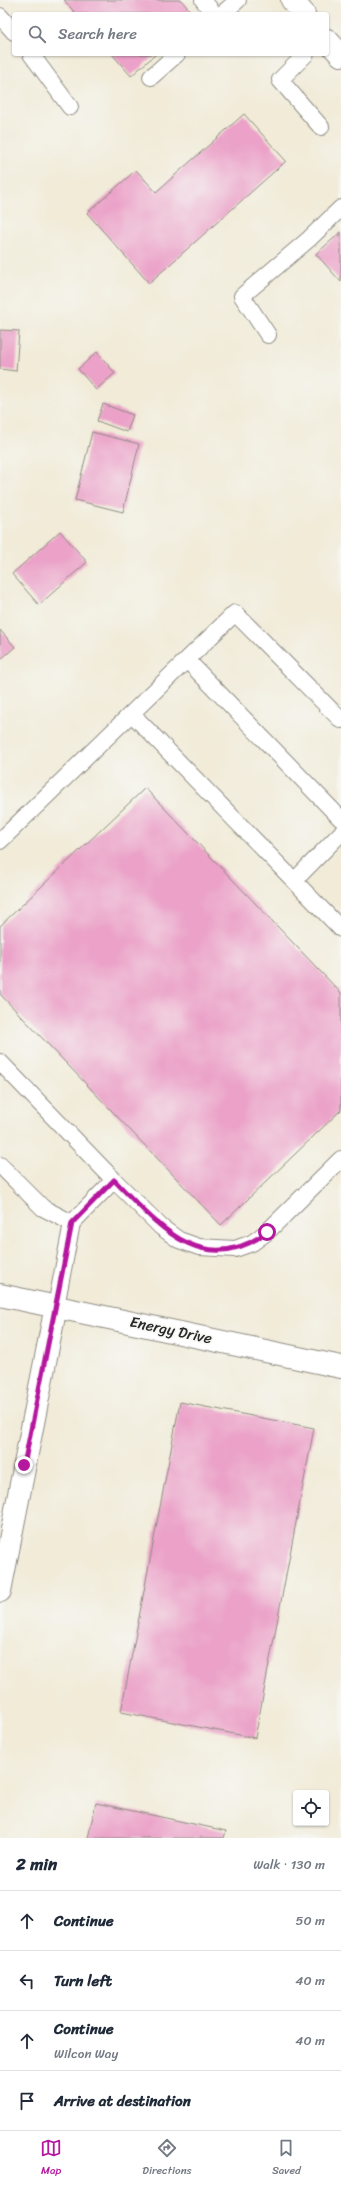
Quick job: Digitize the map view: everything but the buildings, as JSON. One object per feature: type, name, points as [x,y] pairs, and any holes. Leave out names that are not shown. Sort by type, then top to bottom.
[{"type":"street","points":[[292,0],[302,12]]},
{"type":"street","points":[[329,42],[341,55]]},
{"type":"street","name":"Energy Drive","points":[[0,1295],[341,1366]]},
{"type":"street","points":[[0,1591],[56,1306]]},
{"type":"lane","points":[[203,0],[212,12]]},
{"type":"lane","points":[[224,12],[238,0]]},
{"type":"lane","points":[[0,16],[12,30]]},
{"type":"lane","points":[[32,56],[70,107]]},
{"type":"lane","points":[[151,77],[175,56]]},
{"type":"lane","points":[[304,56],[280,80],[321,127]]},
{"type":"lane","points":[[268,335],[242,296],[309,239],[341,208]]},
{"type":"lane","points":[[0,841],[235,613],[341,720]]},
{"type":"lane","points":[[187,660],[341,819]]},
{"type":"lane","points":[[132,714],[341,929]]},
{"type":"lane","points":[[294,881],[341,833]]},
{"type":"lane","points":[[0,1062],[161,1227],[179,1240],[199,1247],[235,1249],[252,1243],[267,1232],[341,1159]]},
{"type":"lane","points":[[0,1165],[43,1208],[72,1223]]},
{"type":"lane","points":[[56,1306],[72,1223],[114,1180]]},
{"type":"route","points":[[24,1465],[72,1223],[114,1180],[161,1227],[179,1240],[199,1247],[220,1250],[235,1249],[252,1243],[267,1232]]}]
